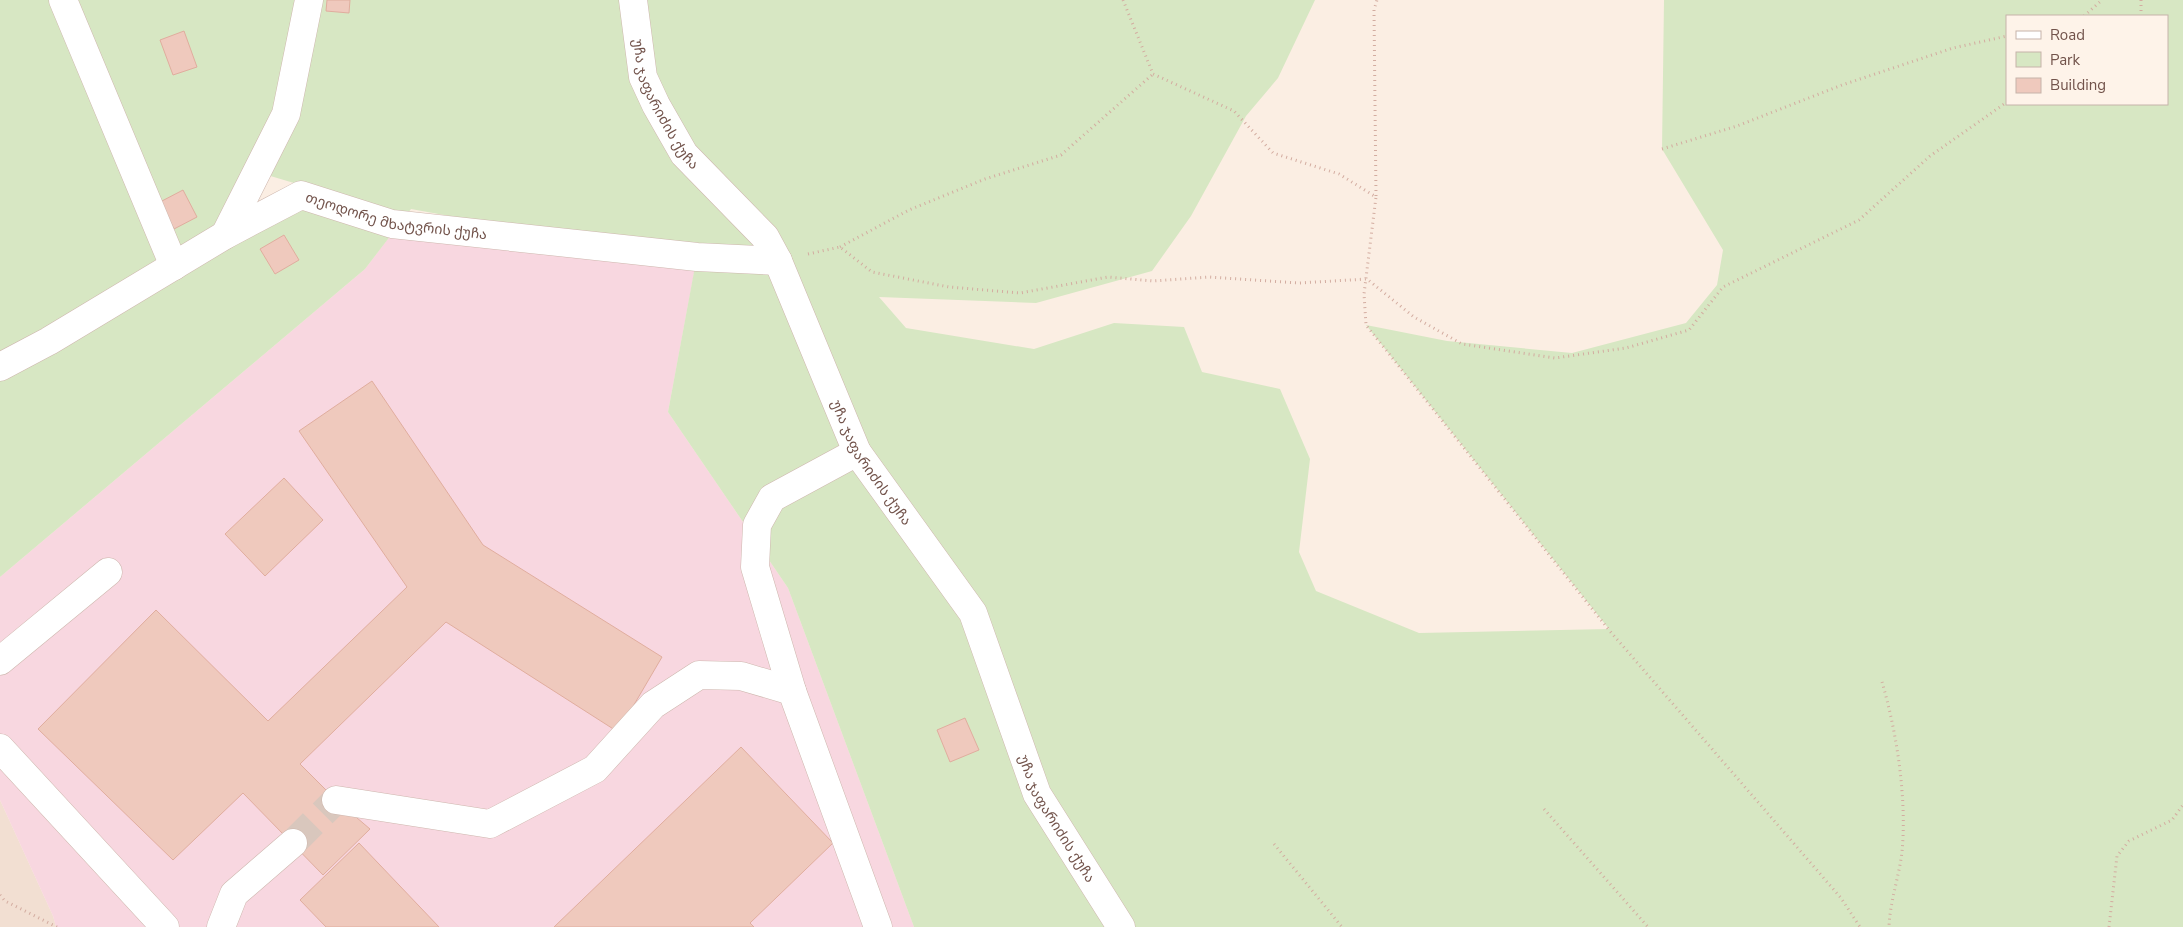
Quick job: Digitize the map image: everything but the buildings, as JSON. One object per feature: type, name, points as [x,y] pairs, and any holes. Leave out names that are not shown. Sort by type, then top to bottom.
[{"type":"street","points":[[63,0],[174,266]]},
{"type":"street","points":[[225,235],[286,114],[308,0]]},
{"type":"street","name":"უჩა ჯაფარიძის ქუჩა","points":[[633,0],[643,77],[656,105],[684,154],[765,236],[778,261],[857,452],[973,613],[1037,794],[1121,927]]},
{"type":"street","name":"თეოდორე მხატვრის ქუჩა","points":[[0,367],[48,341],[225,235],[301,195],[392,224],[697,257],[778,261]]},
{"type":"street","points":[[857,452],[772,498],[756,524],[755,567],[792,691],[878,927]]},
{"type":"street","points":[[0,661],[108,572]]},
{"type":"street","points":[[336,800],[490,824],[595,769],[653,706],[699,675],[741,676],[792,691]]},
{"type":"street","points":[[0,748],[165,927]]},
{"type":"street","points":[[220,927],[234,894],[293,843]]},
{"type":"path","points":[[1123,0],[1153,74],[1234,111],[1273,152],[1339,174],[1376,197]]},
{"type":"path","points":[[1377,0],[1374,10],[1376,197],[1364,294],[1366,325],[1609,630],[1840,898],[1860,927]]},
{"type":"path","points":[[2085,15],[2102,0]]},
{"type":"path","points":[[2141,0],[2141,15]]},
{"type":"path","points":[[1662,149],[1737,126],[1842,85],[1943,51],[2006,36]]},
{"type":"path","points":[[778,261],[840,247],[909,210],[986,179],[1061,155],[1153,74]]},
{"type":"path","points":[[840,247],[872,272],[949,287],[1020,293],[1108,277],[1153,281],[1209,277],[1299,283],[1367,279],[1414,317],[1462,344],[1556,358],[1626,348],[1689,330],[1723,287],[1859,220],[1930,156],[2006,103]]},
{"type":"path","points":[[1882,682],[1893,719],[1901,789],[1902,852],[1889,927]]},
{"type":"path","points":[[2109,927],[2117,856],[2128,842],[2172,820],[2183,805]]},
{"type":"path","points":[[1544,809],[1648,927]]},
{"type":"path","points":[[1274,844],[1342,927]]},
{"type":"path","points":[[0,895],[6,902],[57,927]]},
{"type":"shaded area","points":[[390,236],[697,257],[668,412],[788,588],[914,927],[56,927],[53,916],[0,800],[0,577],[365,269]]},
{"type":"shaded area","points":[[0,800],[53,916],[56,927],[0,927]]},
{"type":"green space","points":[[0,0],[1315,0],[1278,78],[1246,116],[1191,216],[1152,271],[1036,303],[879,297],[906,328],[1034,349],[1114,323],[1184,327],[1202,372],[1280,389],[1310,459],[1299,552],[1316,591],[1419,633],[1609,629],[1366,325],[1447,341],[1572,353],[1686,323],[1717,285],[1723,250],[1662,149],[1664,0],[2183,0],[2183,927],[914,927],[788,588],[668,412],[696,261],[411,209],[365,269],[0,577]],"holes":[[[257,172],[341,198],[226,235]]]},
{"type":"tunnel","points":[[293,843],[336,800]]}]
